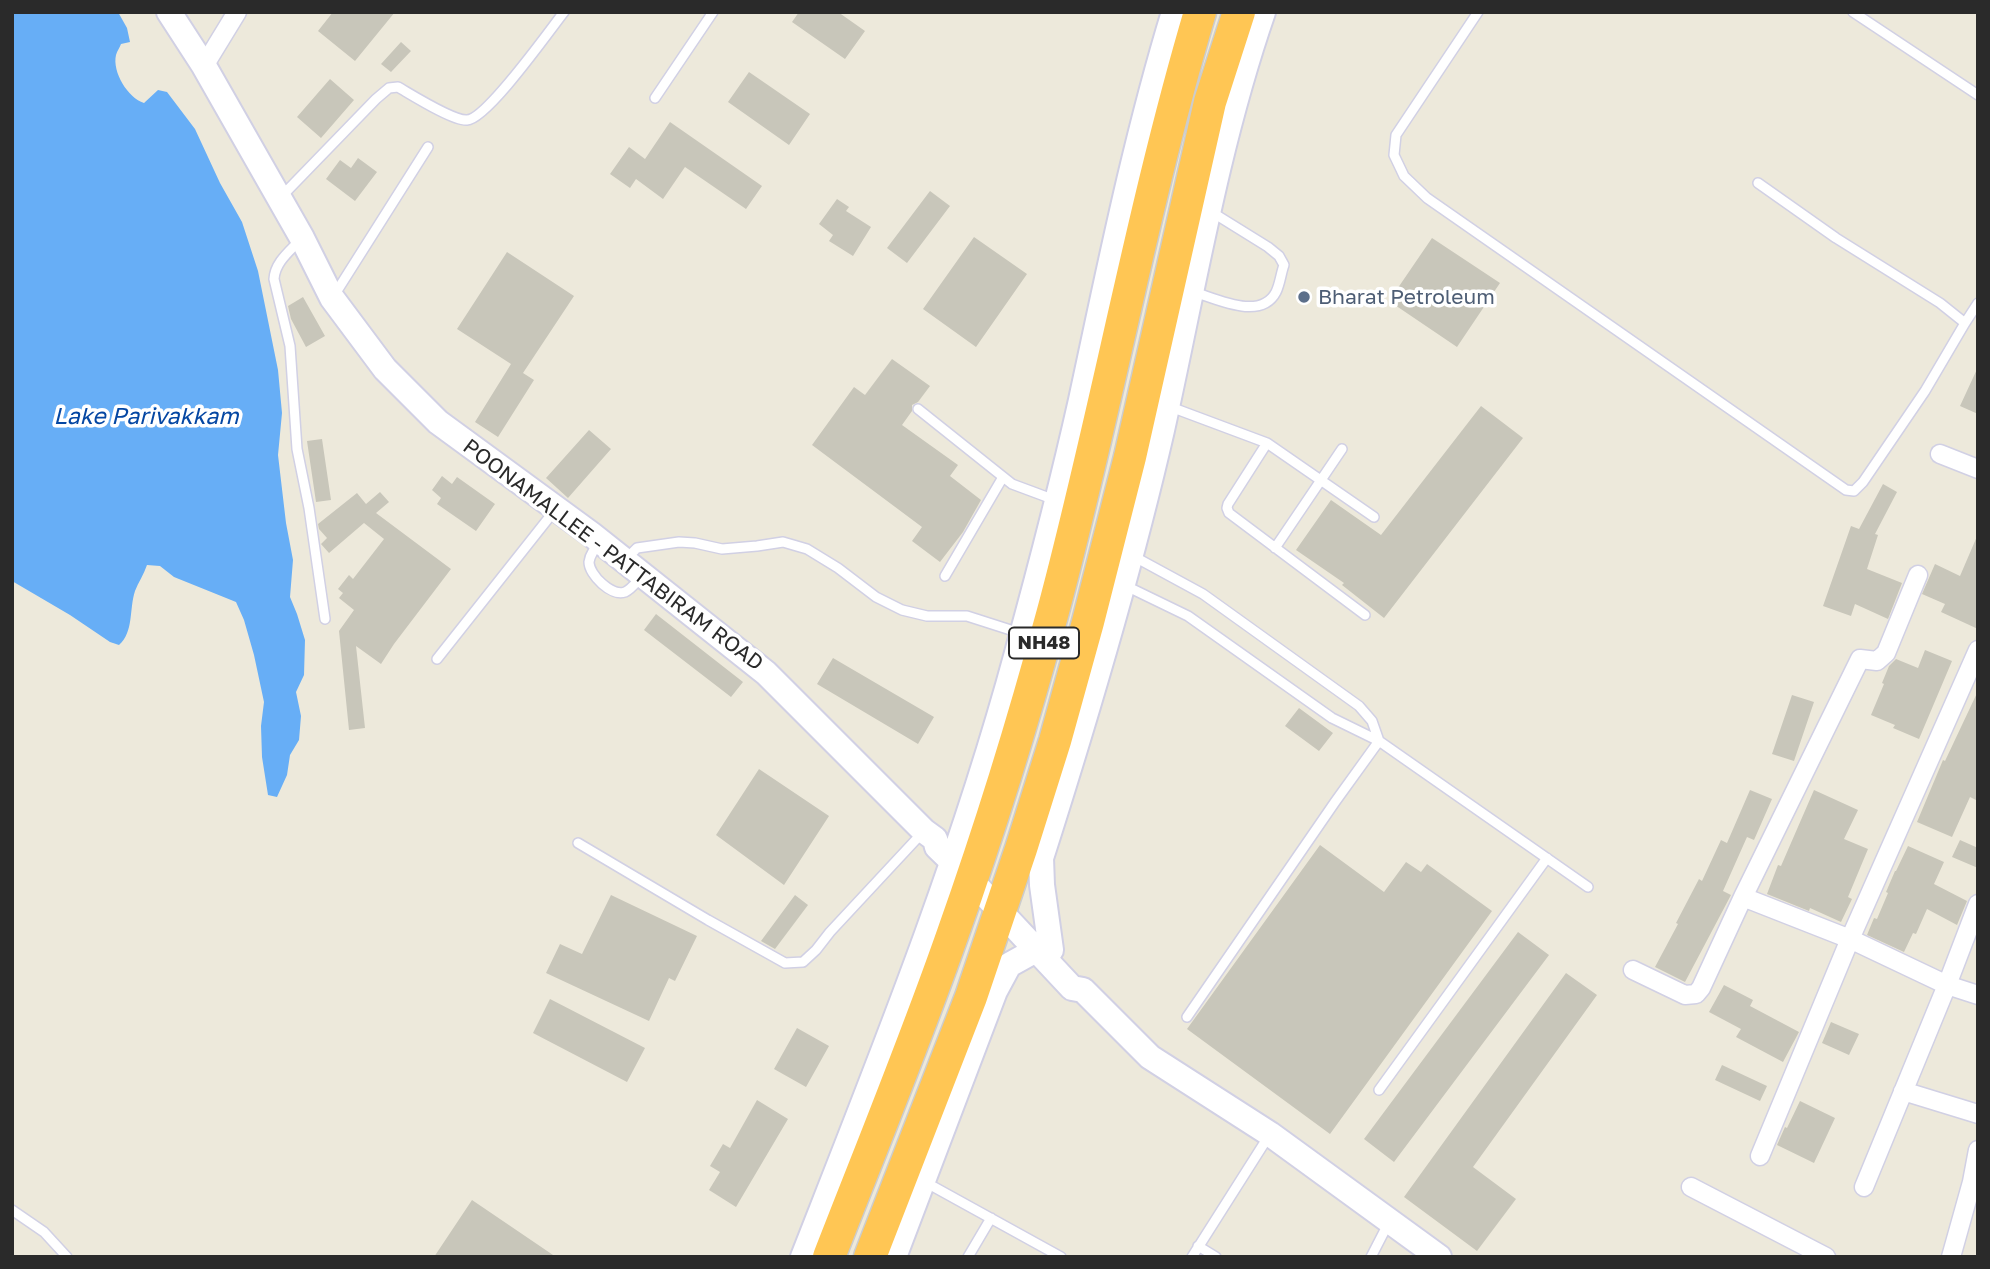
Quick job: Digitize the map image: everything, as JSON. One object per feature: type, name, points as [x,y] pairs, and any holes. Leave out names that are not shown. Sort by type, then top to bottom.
[{"type":"highway","name":"NH48","points":[[829,1257],[929,1000],[952,856],[998,798],[1052,616],[1092,456],[1158,160],[1199,12]]},
{"type":"highway","name":"NH48","points":[[870,1257],[979,974],[1055,741],[1130,457],[1201,138],[1239,12]]},
{"type":"street","name":"POONAMALLEE - PATTABIRAM ROAD","points":[[169,12],[193,47],[280,199],[332,298],[385,369],[438,422],[600,541],[766,673],[952,856],[1043,950],[1080,979],[1083,990],[1150,1057],[1270,1134]]},
{"type":"street","points":[[204,66],[237,12]]},
{"type":"street","points":[[803,1257],[910,983],[988,754],[1056,501],[1149,96],[1174,12]]},
{"type":"street","points":[[979,974],[1009,965],[1043,950],[1041,858],[1131,555],[1229,125],[1263,12]]},
{"type":"street","points":[[1940,454],[1978,469]]},
{"type":"street","points":[[1633,970],[1685,995],[1696,994],[1701,988],[1860,659],[1877,661],[1886,653],[1918,575]]},
{"type":"street","points":[[1760,1156],[1850,939],[1970,689],[1978,650]]},
{"type":"street","points":[[1743,897],[1850,939],[1947,985],[1978,995]]},
{"type":"street","points":[[1864,1187],[1978,904]]},
{"type":"street","points":[[894,1257],[995,991],[1009,965]]},
{"type":"street","points":[[1903,1091],[1978,1114]]},
{"type":"street","points":[[1270,1134],[1439,1257]]},
{"type":"street","points":[[1951,1257],[1978,1150]]},
{"type":"street","points":[[1690,1186],[1826,1257]]},
{"type":"lane","points":[[280,199],[389,88],[398,87],[455,117],[466,120],[477,117],[494,100],[564,12]]},
{"type":"lane","points":[[655,98],[713,12]]},
{"type":"lane","points":[[1478,12],[1396,135],[1394,155],[1404,176],[1427,198],[1846,490],[1854,491],[1863,482],[1925,391],[1978,303]]},
{"type":"lane","points":[[1853,12],[1978,95]]},
{"type":"lane","points":[[332,298],[428,147]]},
{"type":"lane","points":[[1758,183],[1836,238],[1940,303],[1965,323]]},
{"type":"lane","points":[[1191,291],[1241,306],[1257,307],[1267,302],[1275,292],[1284,265],[1279,256],[1268,247],[1209,210]]},
{"type":"lane","points":[[302,238],[280,261],[274,272],[274,279],[290,346],[297,449],[309,508],[325,619]]},
{"type":"lane","points":[[1167,405],[1267,443],[1374,517]]},
{"type":"lane","points":[[918,409],[1012,484],[1056,501]]},
{"type":"lane","points":[[1267,443],[1227,508],[1235,518],[1365,615]]},
{"type":"lane","points":[[1275,548],[1342,449]]},
{"type":"lane","points":[[945,576],[1003,477]]},
{"type":"lane","points":[[437,659],[556,508]]},
{"type":"lane","points":[[634,568],[633,550],[637,548],[695,542],[722,549],[783,542],[807,549],[838,568],[876,597],[902,610],[927,616],[967,616],[1022,634]]},
{"type":"lane","points":[[1131,555],[1203,594],[1359,706],[1372,721],[1379,741]]},
{"type":"lane","points":[[1123,584],[1188,616],[1332,719],[1379,741],[1588,887]]},
{"type":"lane","points":[[1187,1017],[1379,741]]},
{"type":"lane","points":[[578,843],[785,963],[803,962],[830,932],[952,856]]},
{"type":"lane","points":[[1380,1090],[1547,858]]},
{"type":"lane","points":[[1192,1257],[1270,1134]]},
{"type":"lane","points":[[924,1181],[1061,1257]]},
{"type":"lane","points":[[12,1210],[44,1232],[67,1257]]},
{"type":"lane","points":[[968,1257],[991,1218]]},
{"type":"lane","points":[[1371,1257],[1389,1221]]},
{"type":"lane","points":[[1198,1246],[1216,1257]]},
{"type":"water","name":"Lake Parivakkam","points":[[12,12],[118,12],[127,28],[130,42],[121,44],[116,55],[116,69],[122,84],[132,96],[144,103],[158,90],[167,92],[195,129],[242,222],[258,271],[278,370],[282,413],[278,455],[293,560],[290,597],[305,640],[304,675],[296,692],[301,716],[299,740],[290,755],[287,775],[277,797],[268,795],[262,757],[261,726],[264,702],[254,655],[236,602],[174,577],[160,566],[147,565],[135,591],[127,634],[119,645],[12,581]]},
{"type":"building","points":[[333,12],[395,12],[355,61],[318,31]]},
{"type":"building","points":[[799,12],[838,12],[865,31],[845,59],[792,22]]},
{"type":"building","points":[[401,42],[411,51],[391,72],[381,64]]},
{"type":"building","points":[[749,72],[810,114],[789,145],[728,102]]},
{"type":"building","points":[[330,79],[354,100],[321,138],[297,117]]},
{"type":"building","points":[[670,122],[762,186],[746,209],[685,167],[663,199],[636,179],[630,188],[610,174],[629,147],[645,159]]},
{"type":"building","points":[[358,158],[377,172],[355,201],[326,179],[340,160],[351,168]]},
{"type":"building","points":[[930,191],[950,206],[907,263],[887,248]]},
{"type":"building","points":[[837,199],[849,207],[846,211],[871,227],[853,256],[829,241],[833,235],[819,224]]},
{"type":"building","points":[[974,237],[1027,274],[976,347],[923,309]]},
{"type":"building","points":[[1432,238],[1500,283],[1457,347],[1389,301]]},
{"type":"building","points":[[507,252],[574,296],[523,373],[534,380],[498,437],[475,422],[511,364],[457,329]]},
{"type":"building","points":[[303,297],[325,336],[306,347],[291,319],[288,306]]},
{"type":"building","points":[[892,359],[930,386],[918,402],[912,405],[912,411],[902,425],[958,465],[950,476],[981,500],[963,532],[940,562],[912,541],[922,527],[812,445],[854,387],[865,395]]},
{"type":"building","points":[[1978,367],[1978,414],[1960,406]]},
{"type":"building","points":[[1481,406],[1523,438],[1384,618],[1342,585],[1344,583],[1296,550],[1331,500],[1381,535]]},
{"type":"building","points":[[589,430],[611,449],[568,498],[546,478]]},
{"type":"building","points":[[322,439],[331,500],[316,502],[307,441]]},
{"type":"building","points":[[442,476],[452,484],[457,477],[495,504],[476,531],[437,504],[441,498],[432,490]]},
{"type":"building","points":[[1883,484],[1897,492],[1875,534],[1878,535],[1867,569],[1902,583],[1888,619],[1855,604],[1851,616],[1823,606],[1851,526],[1859,529]]},
{"type":"building","points":[[380,492],[389,502],[376,513],[451,569],[381,664],[356,646],[365,728],[349,730],[339,631],[354,610],[339,598],[343,593],[338,589],[349,575],[353,579],[384,539],[364,523],[329,553],[321,544],[327,538],[318,524],[357,493],[366,504]]},
{"type":"building","points":[[1978,534],[1978,629],[1941,612],[1945,604],[1922,594],[1935,564],[1960,576]]},
{"type":"building","points":[[656,614],[743,682],[731,697],[644,630]]},
{"type":"building","points":[[1925,650],[1952,661],[1919,739],[1871,715],[1889,666],[1896,659],[1918,668]]},
{"type":"building","points":[[833,658],[934,717],[918,744],[817,684]]},
{"type":"building","points":[[1978,691],[1978,801],[1970,797],[1952,837],[1917,822],[1943,760],[1945,761]]},
{"type":"building","points":[[1792,695],[1814,702],[1794,761],[1772,754]]},
{"type":"building","points":[[1299,708],[1333,733],[1319,751],[1285,726]]},
{"type":"building","points":[[759,769],[829,816],[784,885],[716,835]]},
{"type":"building","points":[[1750,790],[1772,799],[1754,840],[1747,837],[1723,891],[1731,895],[1685,982],[1655,967],[1721,840],[1727,843]]},
{"type":"building","points":[[1814,790],[1858,810],[1844,839],[1868,849],[1848,897],[1852,899],[1841,922],[1810,908],[1809,911],[1767,894]]},
{"type":"building","points":[[1960,840],[1978,848],[1978,868],[1952,857]]},
{"type":"building","points":[[1320,845],[1384,892],[1406,862],[1421,872],[1427,864],[1492,911],[1330,1134],[1187,1029]]},
{"type":"building","points":[[1908,846],[1944,862],[1934,884],[1967,901],[1957,925],[1927,909],[1904,952],[1867,935],[1874,918],[1877,919],[1888,893],[1886,892]]},
{"type":"building","points":[[611,895],[697,936],[675,981],[669,978],[649,1021],[546,973],[560,944],[582,954]]},
{"type":"building","points":[[795,895],[808,905],[775,949],[761,941]]},
{"type":"building","points":[[1518,932],[1549,955],[1394,1162],[1364,1139]]},
{"type":"building","points":[[1566,973],[1597,995],[1473,1167],[1516,1199],[1477,1251],[1404,1197]]},
{"type":"building","points":[[1724,985],[1753,1000],[1750,1006],[1799,1032],[1783,1062],[1736,1037],[1741,1029],[1709,1012]]},
{"type":"building","points":[[550,999],[645,1048],[627,1082],[533,1033]]},
{"type":"building","points":[[1831,1022],[1859,1034],[1849,1055],[1822,1043]]},
{"type":"building","points":[[797,1028],[829,1046],[806,1087],[774,1069]]},
{"type":"building","points":[[1722,1065],[1767,1086],[1760,1101],[1715,1080]]},
{"type":"building","points":[[757,1100],[788,1119],[736,1207],[709,1190],[720,1172],[710,1166],[723,1144],[730,1148]]},
{"type":"building","points":[[1800,1101],[1835,1118],[1814,1163],[1777,1145]]},
{"type":"building","points":[[472,1200],[556,1257],[434,1257]]},
{"type":"place","name":"Bharat Petroleum","points":[[1304,297]]}]
